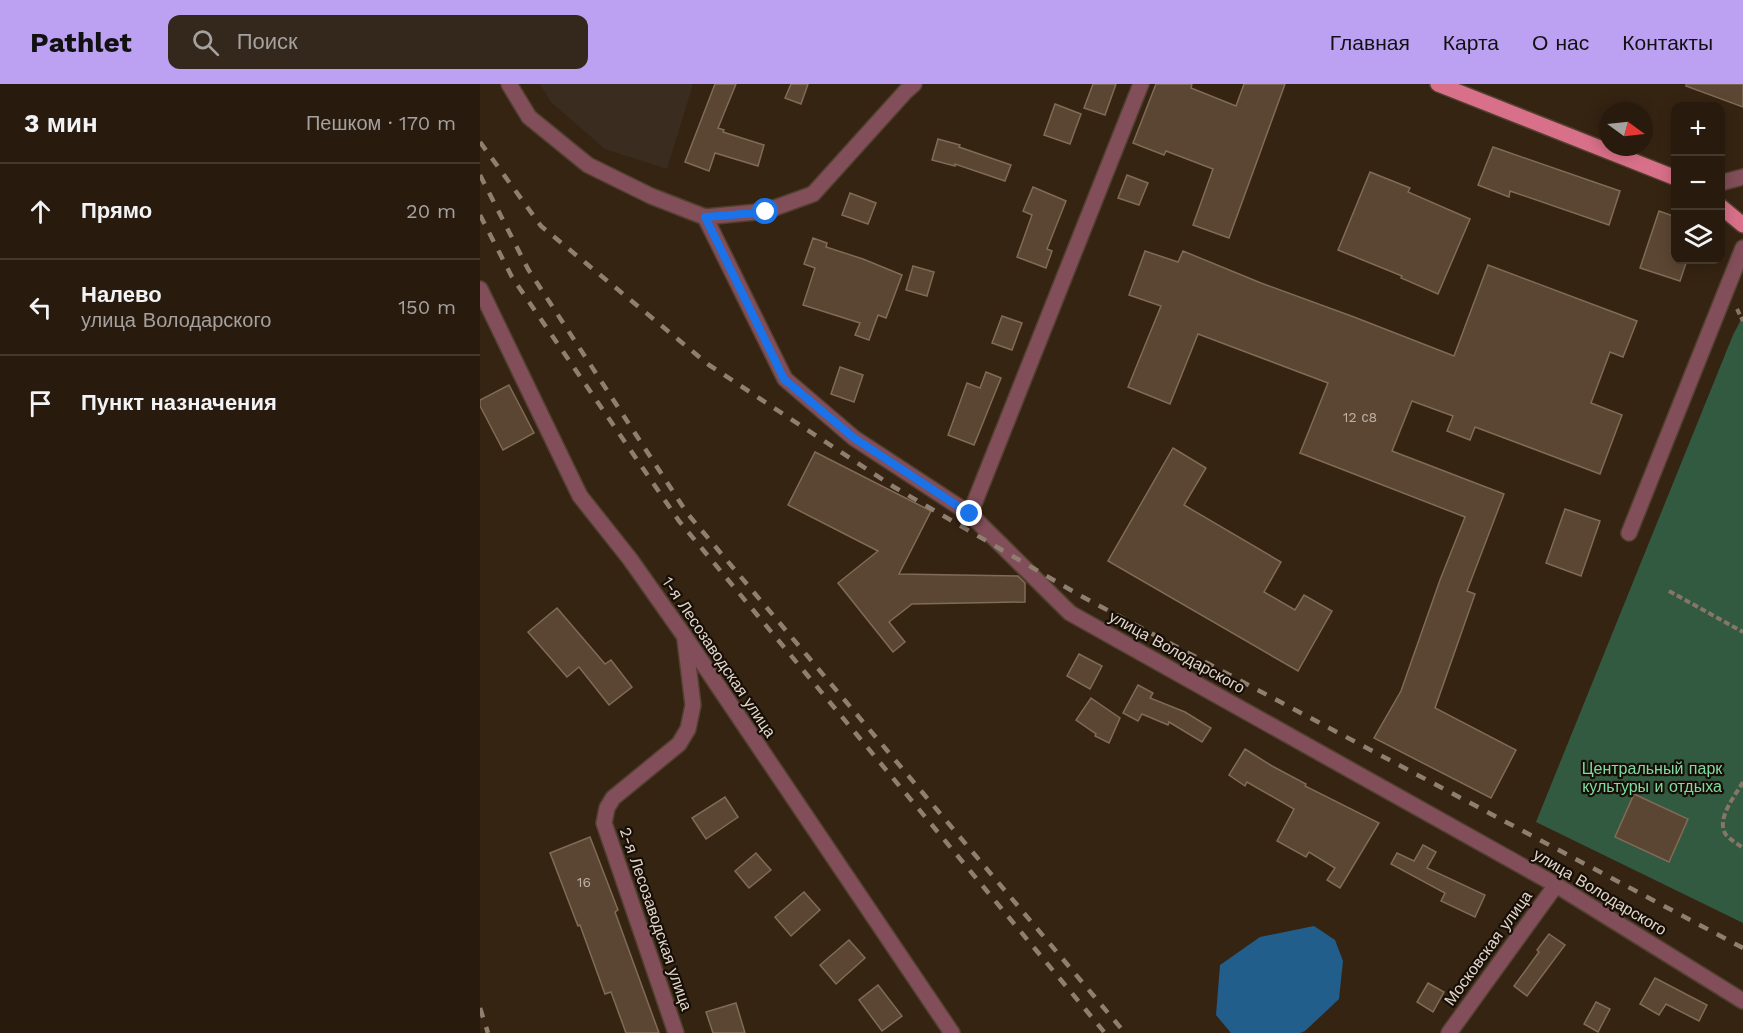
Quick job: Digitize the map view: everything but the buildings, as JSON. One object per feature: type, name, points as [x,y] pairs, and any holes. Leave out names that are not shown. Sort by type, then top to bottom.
[{"type":"main road","points":[[1438,84],[1671,176]]},
{"type":"main road","points":[[1725,210],[1743,225]]},
{"type":"street","points":[[509,84],[529,117],[588,165],[651,196],[705,217],[766,212],[813,194],[909,86]]},
{"type":"street","points":[[970,514],[1141,84]]},
{"type":"street","points":[[1725,182],[1743,177]]},
{"type":"street","name":"улица Володарского","points":[[705,217],[784,379],[854,438],[970,514],[1071,613],[1556,885],[1743,1001]]},
{"type":"street","points":[[1629,533],[1743,248]]},
{"type":"street","name":"1-я Лесозаводская улица","points":[[480,289],[580,496],[630,559],[685,637],[952,1033]]},
{"type":"street","name":"2-я Лесозаводская улица","points":[[676,1033],[604,823],[607,808],[613,798],[679,744],[688,729],[693,705],[685,637]]},
{"type":"street","name":"Московская улица","points":[[1449,1033],[1556,885]]},
{"type":"path","points":[[1669,591],[1743,632]]},
{"type":"path","points":[[1743,782],[1723,817],[1722,828],[1727,836],[1743,848]]},
{"type":"shaded area","points":[[540,84],[693,84],[667,169],[605,149],[551,102]]},
{"type":"green space","name":"Центральный парк культуры и отдыха","points":[[1743,316],[1743,923],[1536,822],[1733,335]]},
{"type":"water","points":[[1314,926],[1335,940],[1343,961],[1339,999],[1300,1033],[1231,1033],[1216,1015],[1220,965],[1260,937]]},
{"type":"railway","points":[[480,142],[541,226],[709,365],[894,487],[1081,596],[1743,948]]},
{"type":"railway","points":[[480,175],[528,269],[687,513],[1125,1033]]},
{"type":"railway","points":[[480,215],[512,277],[679,521],[1105,1033]]},
{"type":"railway","points":[[480,1008],[488,1033]]},
{"type":"route","points":[[766,212],[705,217],[784,379],[854,438],[970,514]]}]
